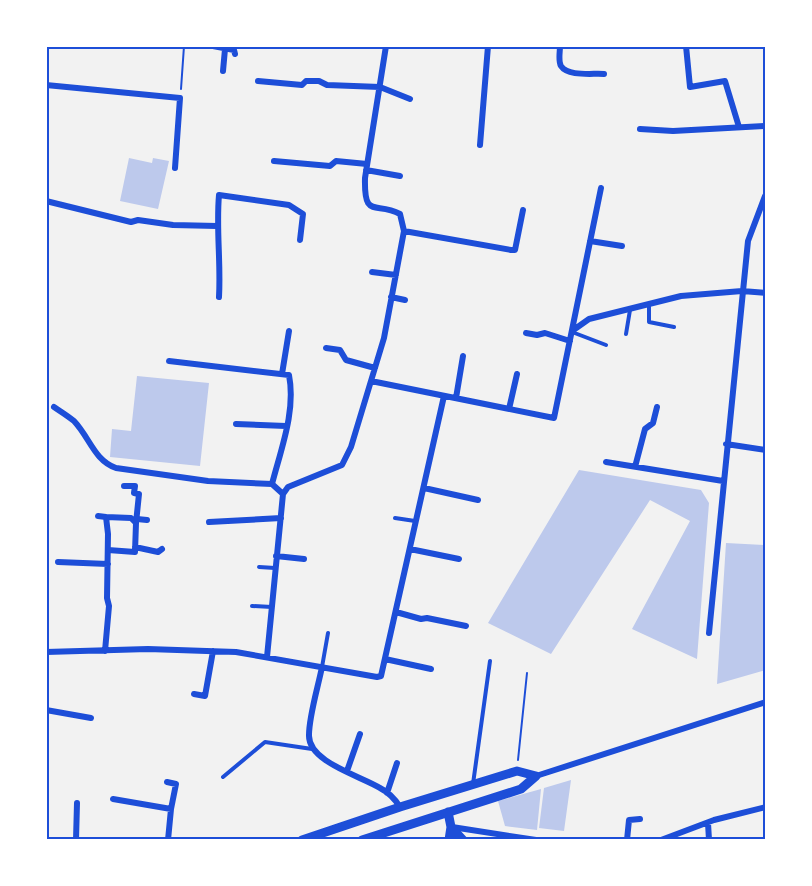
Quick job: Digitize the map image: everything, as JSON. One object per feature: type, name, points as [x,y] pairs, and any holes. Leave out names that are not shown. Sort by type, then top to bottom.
[{"type":"street","points":[[213,46],[234,50],[235,54]]},
{"type":"street","points":[[267,657],[283,494],[288,487],[342,465],[351,447],[384,338],[404,231],[400,214],[395,211],[373,208],[367,203],[364,195],[366,167],[386,46]]},
{"type":"street","points":[[480,145],[488,46]]},
{"type":"street","points":[[560,46],[562,68],[570,72],[604,74]]},
{"type":"street","points":[[686,46],[690,87],[725,81],[739,127]]},
{"type":"street","points":[[223,71],[225,49]]},
{"type":"street","points":[[258,81],[302,85],[306,81],[319,81],[327,85],[380,87],[410,99]]},
{"type":"street","points":[[46,85],[180,98],[175,168]]},
{"type":"street","points":[[640,129],[674,131],[765,126]]},
{"type":"street","points":[[274,161],[330,166],[336,161],[400,176]]},
{"type":"street","points":[[371,381],[554,418],[601,188]]},
{"type":"street","points":[[219,297],[220,246],[217,226],[219,195],[289,205],[303,214],[300,240]]},
{"type":"street","points":[[709,633],[748,241],[765,196]]},
{"type":"street","points":[[46,201],[131,222],[138,220],[173,225],[217,226]]},
{"type":"street","points":[[404,231],[515,250],[523,210]]},
{"type":"street","points":[[590,241],[622,246]]},
{"type":"street","points":[[372,272],[396,275]]},
{"type":"street","points":[[572,332],[589,319],[681,296],[742,291],[765,293]]},
{"type":"street","points":[[391,297],[405,300]]},
{"type":"street","points":[[273,484],[291,400],[285,375],[289,331]]},
{"type":"street","points":[[526,333],[537,335],[545,333],[570,341]]},
{"type":"street","points":[[326,348],[340,350],[346,360],[375,368]]},
{"type":"street","points":[[456,398],[463,356]]},
{"type":"street","points":[[169,361],[285,375]]},
{"type":"street","points":[[509,409],[517,374]]},
{"type":"street","points":[[46,652],[148,649],[236,652],[381,676],[444,396]]},
{"type":"street","points":[[54,406],[74,421],[97,456],[105,464],[116,468],[208,481],[273,484],[283,494]]},
{"type":"street","points":[[635,467],[645,429],[653,423],[657,407]]},
{"type":"street","points":[[236,423],[286,426]]},
{"type":"street","points":[[726,444],[765,450]]},
{"type":"street","points":[[606,462],[723,481]]},
{"type":"street","points":[[108,550],[134,552],[135,548],[139,494],[134,493],[135,486],[124,486]]},
{"type":"street","points":[[424,488],[478,500]]},
{"type":"street","points":[[98,516],[131,518],[137,521],[147,520]]},
{"type":"street","points":[[105,651],[109,606],[106,517]]},
{"type":"street","points":[[209,522],[281,518]]},
{"type":"street","points":[[135,548],[158,552],[162,549]]},
{"type":"street","points":[[410,549],[459,559]]},
{"type":"street","points":[[276,556],[304,559]]},
{"type":"street","points":[[58,562],[108,564]]},
{"type":"street","points":[[396,612],[421,620],[427,618],[466,626]]},
{"type":"street","points":[[194,694],[205,696],[213,651]]},
{"type":"street","points":[[385,659],[431,669]]},
{"type":"street","points":[[322,667],[309,736],[312,748],[327,761],[387,793],[400,807]]},
{"type":"street","points":[[362,840],[521,789],[536,776],[765,702]]},
{"type":"street","points":[[46,710],[91,718]]},
{"type":"street","points":[[347,771],[360,734]]},
{"type":"street","points":[[387,793],[397,763]]},
{"type":"street","points":[[302,840],[517,771],[536,776]]},
{"type":"street","points":[[167,782],[176,784],[168,840]]},
{"type":"street","points":[[112,799],[171,809]]},
{"type":"street","points":[[76,840],[77,803]]},
{"type":"street","points":[[661,840],[708,823],[765,807]]},
{"type":"street","points":[[448,812],[451,827],[449,840]]},
{"type":"street","points":[[627,840],[629,820],[640,819]]},
{"type":"street","points":[[708,823],[709,840]]},
{"type":"street","points":[[451,827],[463,840]]},
{"type":"street","points":[[451,827],[536,840]]},
{"type":"lane","points":[[649,304],[649,322],[674,327]]},
{"type":"lane","points":[[626,334],[630,309]]},
{"type":"lane","points":[[572,332],[606,345]]},
{"type":"lane","points":[[395,518],[416,521]]},
{"type":"lane","points":[[259,567],[275,568]]},
{"type":"lane","points":[[252,606],[272,607]]},
{"type":"lane","points":[[322,667],[328,633]]},
{"type":"lane","points":[[472,784],[490,661]]},
{"type":"lane","points":[[223,777],[265,742],[312,748]]},
{"type":"path","points":[[180,98],[184,46]]},
{"type":"path","points":[[517,771],[527,673]]},
{"type":"building","points":[[129,158],[152,163],[153,158],[169,161],[158,209],[120,201]]},
{"type":"building","points":[[137,376],[209,383],[200,466],[110,457],[112,429],[131,431]]},
{"type":"building","points":[[579,470],[701,490],[709,503],[697,659],[632,629],[690,521],[650,500],[551,654],[488,623]]},
{"type":"building","points":[[726,543],[766,545],[766,670],[717,684]]},
{"type":"building","points":[[571,780],[564,831],[539,828],[544,788]]},
{"type":"building","points":[[541,789],[537,830],[505,826],[498,801]]}]
